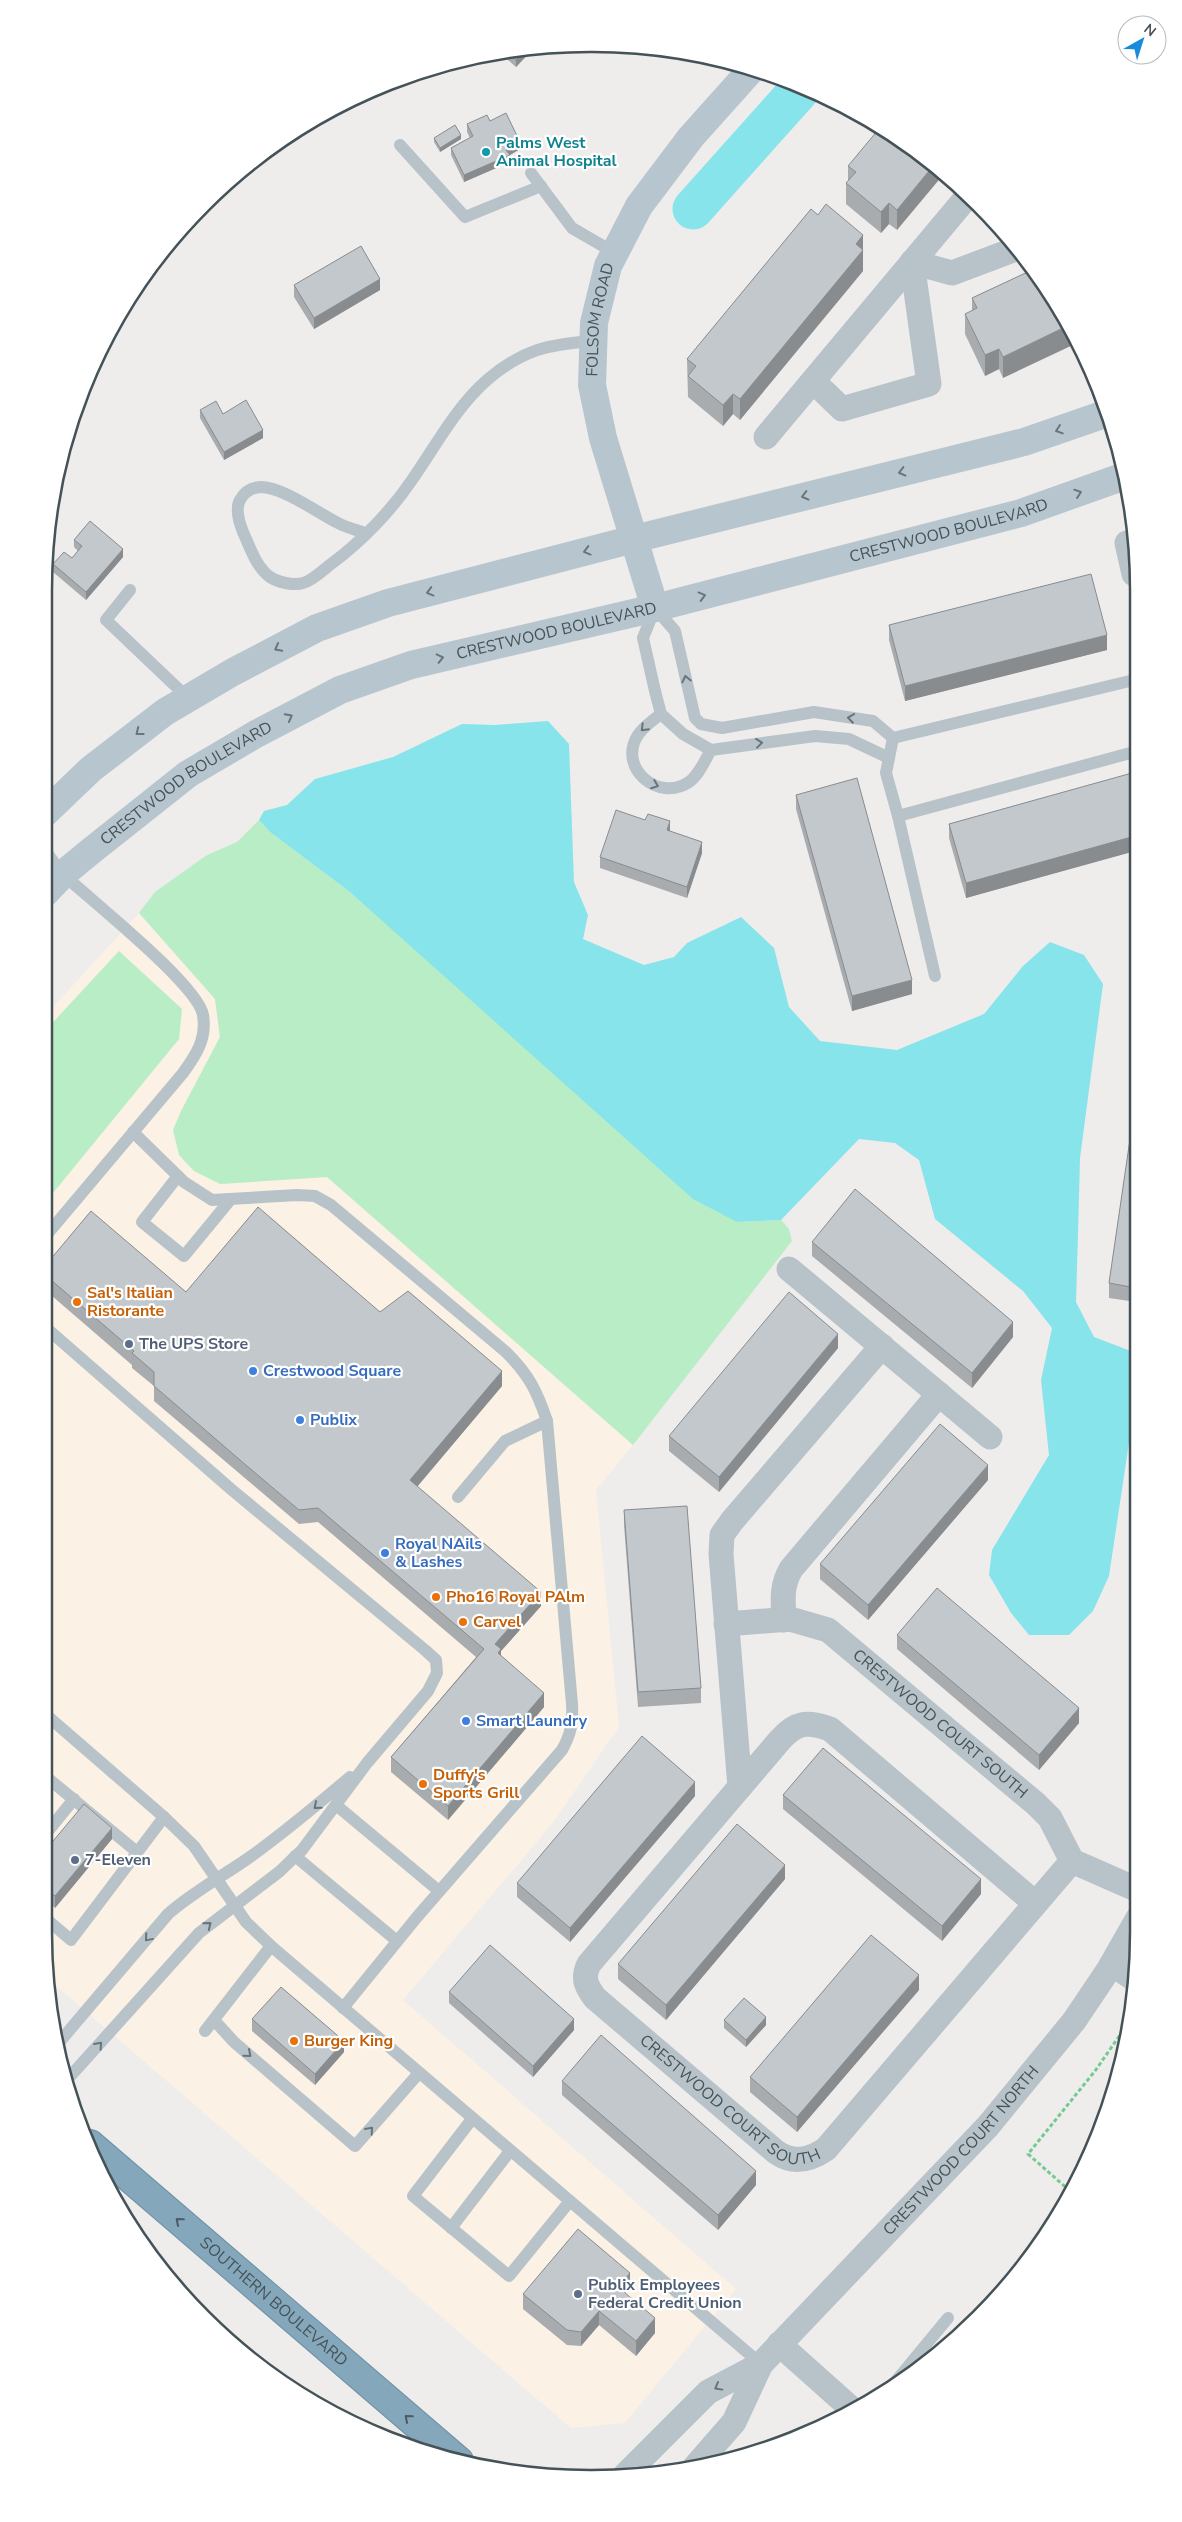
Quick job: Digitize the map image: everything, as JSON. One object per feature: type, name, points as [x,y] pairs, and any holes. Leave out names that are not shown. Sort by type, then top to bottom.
[{"type":"highway","name":"SOUTHERN BOULEVARD","points":[[101,2153],[443,2448]]},
{"type":"main road","name":"FOLSOM ROAD","points":[[655,608],[603,438],[592,385],[594,322],[608,266],[645,199],[691,138],[746,76]]},
{"type":"main road","points":[[52,806],[91,769],[165,712],[317,628],[388,603],[634,538],[1024,442],[1100,416]]},
{"type":"main road","name":"CRESTWOOD BOULEVARD","points":[[52,886],[63,874],[188,774],[256,734],[340,690],[411,665],[655,608],[1021,513],[1117,479]]},
{"type":"street","points":[[766,437],[963,202]]},
{"type":"street","points":[[912,262],[952,273],[1009,252]]},
{"type":"street","points":[[813,381],[842,409],[929,384],[912,262]]},
{"type":"street","points":[[790,1269],[990,1437]]},
{"type":"street","points":[[740,1787],[720,1544],[722,1535],[882,1346]]},
{"type":"street","points":[[784,1620],[784,1580],[791,1569],[939,1394]]},
{"type":"street","name":"CRESTWOOD COURT SOUTH","points":[[726,1624],[790,1619],[828,1630],[1036,1804],[1050,1818],[1072,1861],[1034,1903],[826,2149],[806,2160],[784,2158],[596,1998],[585,1980],[585,1972],[589,1964],[790,1729],[802,1724],[814,1724],[830,1728],[1034,1903]]},
{"type":"street","points":[[1072,1861],[1130,1886]]},
{"type":"street","name":"CRESTWOOD COURT NORTH","points":[[633,2467],[708,2392],[760,2364],[988,2126],[1074,2021],[1112,1964],[1130,1932]]},
{"type":"street","points":[[1112,1964],[1127,1974]]},
{"type":"street","points":[[779,2344],[847,2404]]},
{"type":"street","name":"CRESTWOOD COURT NORTH","points":[[703,2457],[734,2422],[760,2364]]},
{"type":"lane","points":[[400,145],[465,217],[541,186]]},
{"type":"lane","points":[[531,173],[572,228],[615,253]]},
{"type":"lane","points":[[365,533],[340,524],[282,494],[263,487],[250,489],[242,497],[237,507],[242,529],[257,563],[270,577],[284,583],[303,583],[346,553],[365,533],[411,482],[470,398],[486,381],[521,355],[539,348],[560,343],[594,341]]},
{"type":"lane","points":[[130,590],[106,620],[188,698]]},
{"type":"lane","points":[[889,758],[849,739],[820,737],[711,750],[683,734],[661,714],[643,638],[655,608],[675,631],[694,718],[702,724],[722,728],[814,712],[873,721],[893,738]]},
{"type":"lane","points":[[893,738],[1130,681]]},
{"type":"lane","points":[[661,714],[645,726],[637,735],[633,746],[632,759],[640,776],[649,784],[666,789],[678,788],[690,781],[711,750]]},
{"type":"lane","points":[[820,737],[824,714]]},
{"type":"lane","points":[[893,738],[886,773],[898,816],[935,976]]},
{"type":"lane","points":[[898,816],[1130,753]]},
{"type":"lane","points":[[52,860],[63,874],[179,978],[197,999],[203,1013],[204,1032],[198,1052],[183,1074],[52,1228]]},
{"type":"lane","points":[[133,1132],[190,1187],[212,1200],[315,1196],[331,1205],[491,1339],[525,1370],[537,1392],[547,1421],[573,1725],[570,1736],[562,1750],[438,1891],[343,2008]]},
{"type":"lane","points":[[178,1176],[142,1222],[184,1256],[231,1199]]},
{"type":"lane","points":[[52,1333],[232,1490],[436,1660],[437,1673],[428,1690],[366,1763],[321,1827],[295,1856],[279,1872],[199,1933],[72,2075]]},
{"type":"lane","points":[[458,1497],[504,1441],[547,1421]]},
{"type":"lane","points":[[52,1724],[164,1817],[194,1846],[246,1922],[271,1946],[760,2364]]},
{"type":"lane","points":[[63,2037],[168,1914],[304,1817],[366,1763]]},
{"type":"lane","points":[[52,1781],[138,1852]]},
{"type":"lane","points":[[52,1826],[74,1799]]},
{"type":"lane","points":[[336,1805],[438,1891]]},
{"type":"lane","points":[[52,1924],[71,1940],[164,1817]]},
{"type":"lane","points":[[295,1856],[397,1941]]},
{"type":"lane","points":[[205,2031],[271,1946]]},
{"type":"lane","points":[[214,2020],[234,2042],[355,2146],[419,2073]]},
{"type":"lane","points":[[472,2119],[413,2196],[451,2228],[509,2276],[570,2201]]},
{"type":"lane","points":[[451,2228],[510,2151]]},
{"type":"lane","points":[[934,2346],[948,2318]]},
{"type":"path","points":[[1065,2186],[1028,2154],[1095,2071],[1119,2037]]},
{"type":"shaded area","name":"Crestwood Square","points":[[139,913],[215,999],[220,1037],[181,1111],[179,1155],[190,1167],[220,1184],[327,1177],[633,1445],[596,1490],[619,1727],[552,1824],[403,2000],[736,2289],[625,2423],[571,2428],[56,1986],[52,1931],[52,1008]]},
{"type":"green space","points":[[259,820],[270,832],[350,892],[737,1222],[781,1220],[789,1229],[792,1241],[633,1445],[327,1177],[220,1184],[194,1171],[179,1155],[173,1130],[220,1037],[215,999],[139,913],[155,892],[207,855],[237,842]]},
{"type":"green space","points":[[119,951],[182,1009],[179,1039],[52,1194],[52,1023]]},
{"type":"water","points":[[548,721],[569,744],[574,882],[588,915],[583,939],[644,965],[674,957],[687,943],[741,917],[774,948],[789,1007],[820,1041],[897,1050],[984,1014],[1023,966],[1050,942],[1084,955],[1103,984],[1080,1158],[1076,1302],[1094,1337],[1130,1351],[1130,1436],[1109,1576],[1093,1611],[1069,1635],[1029,1635],[1011,1613],[989,1575],[992,1550],[1049,1455],[1041,1380],[1052,1328],[1023,1291],[935,1219],[919,1160],[895,1143],[859,1139],[781,1220],[737,1222],[693,1199],[350,892],[270,832],[259,820],[264,811],[287,805],[315,779],[393,757],[462,724],[495,725]]},
{"type":"building","name":"Palms West Animal Hospital","points":[[506,113],[520,142],[506,150],[510,155],[464,175],[451,148],[473,136],[467,124],[487,115],[490,121]]},
{"type":"building","points":[[455,125],[461,135],[440,148],[434,138]]},
{"type":"building","points":[[875,134],[928,172],[897,210],[889,203],[881,212],[846,183],[856,172],[848,166]]},
{"type":"building","points":[[826,204],[863,235],[856,244],[863,250],[740,399],[733,394],[723,405],[688,376],[696,366],[687,359],[811,209],[818,215]]},
{"type":"building","points":[[361,246],[380,279],[314,318],[294,285]]},
{"type":"building","points":[[1025,273],[1061,329],[1003,357],[999,349],[985,355],[965,314],[977,308],[972,298]]},
{"type":"building","points":[[246,400],[263,430],[224,452],[200,410],[216,401],[223,414]]},
{"type":"building","points":[[90,521],[123,549],[86,592],[54,564],[64,552],[72,558],[82,546],[74,540]]},
{"type":"building","points":[[1091,574],[1107,635],[905,686],[889,625]]},
{"type":"building","points":[[1130,774],[1130,837],[966,883],[949,824]]},
{"type":"building","points":[[857,778],[912,980],[852,996],[796,795]]},
{"type":"building","points":[[616,810],[645,820],[648,814],[670,821],[667,830],[702,842],[687,887],[600,857]]},
{"type":"building","points":[[1130,1139],[1130,1287],[1109,1283]]},
{"type":"building","points":[[855,1189],[1013,1322],[972,1373],[812,1242]]},
{"type":"building","points":[[258,1207],[380,1312],[408,1291],[502,1371],[410,1480],[541,1592],[495,1644],[501,1649],[498,1653],[544,1693],[448,1806],[391,1757],[484,1649],[318,1508],[299,1510],[154,1386],[154,1372],[132,1353],[134,1351],[52,1281],[52,1257],[91,1211],[186,1292]]},
{"type":"building","points":[[789,1292],[838,1334],[719,1477],[669,1436]]},
{"type":"building","points":[[940,1424],[988,1465],[868,1605],[820,1564]]},
{"type":"building","points":[[687,1506],[701,1688],[638,1692],[624,1510]]},
{"type":"building","points":[[937,1588],[1079,1708],[1039,1755],[897,1635]]},
{"type":"building","points":[[642,1736],[695,1782],[570,1928],[517,1883]]},
{"type":"building","points":[[823,1748],[981,1879],[942,1926],[783,1795]]},
{"type":"building","points":[[84,1804],[112,1828],[55,1896],[52,1894],[52,1842]]},
{"type":"building","points":[[737,1824],[785,1865],[666,2005],[618,1964]]},
{"type":"building","points":[[871,1935],[919,1975],[797,2117],[750,2077]]},
{"type":"building","points":[[490,1945],[574,2019],[533,2066],[449,1992]]},
{"type":"building","points":[[281,1987],[344,2041],[315,2074],[252,2019]]},
{"type":"building","points":[[744,1998],[766,2017],[746,2040],[724,2020]]},
{"type":"building","points":[[601,2035],[756,2171],[718,2215],[562,2081]]},
{"type":"building","points":[[578,2229],[630,2273],[618,2287],[655,2318],[636,2341],[599,2311],[581,2332],[567,2330],[523,2294]]},
{"type":"waterway","points":[[693,209],[797,93]]},
{"type":"place","name":"Palms West Animal Hospital","points":[[486,152]]},
{"type":"place","name":"Sal's Italian Ristorante","points":[[77,1302]]},
{"type":"place","name":"The UPS Store","points":[[129,1344]]},
{"type":"place","name":"Crestwood Square","points":[[253,1371]]},
{"type":"place","name":"Publix","points":[[300,1420]]},
{"type":"place","name":"Royal NAils & Lashes","points":[[385,1553]]},
{"type":"place","name":"Pho16 Royal PAlm","points":[[436,1597]]},
{"type":"place","name":"Carvel","points":[[463,1622]]},
{"type":"place","name":"Smart Laundry","points":[[466,1721]]},
{"type":"place","name":"Duffy's Sports Grill","points":[[423,1784]]},
{"type":"place","name":"7-Eleven","points":[[75,1860]]},
{"type":"place","name":"Burger King","points":[[294,2041]]},
{"type":"place","name":"Publix Employees Federal Credit Union","points":[[578,2294]]}]
